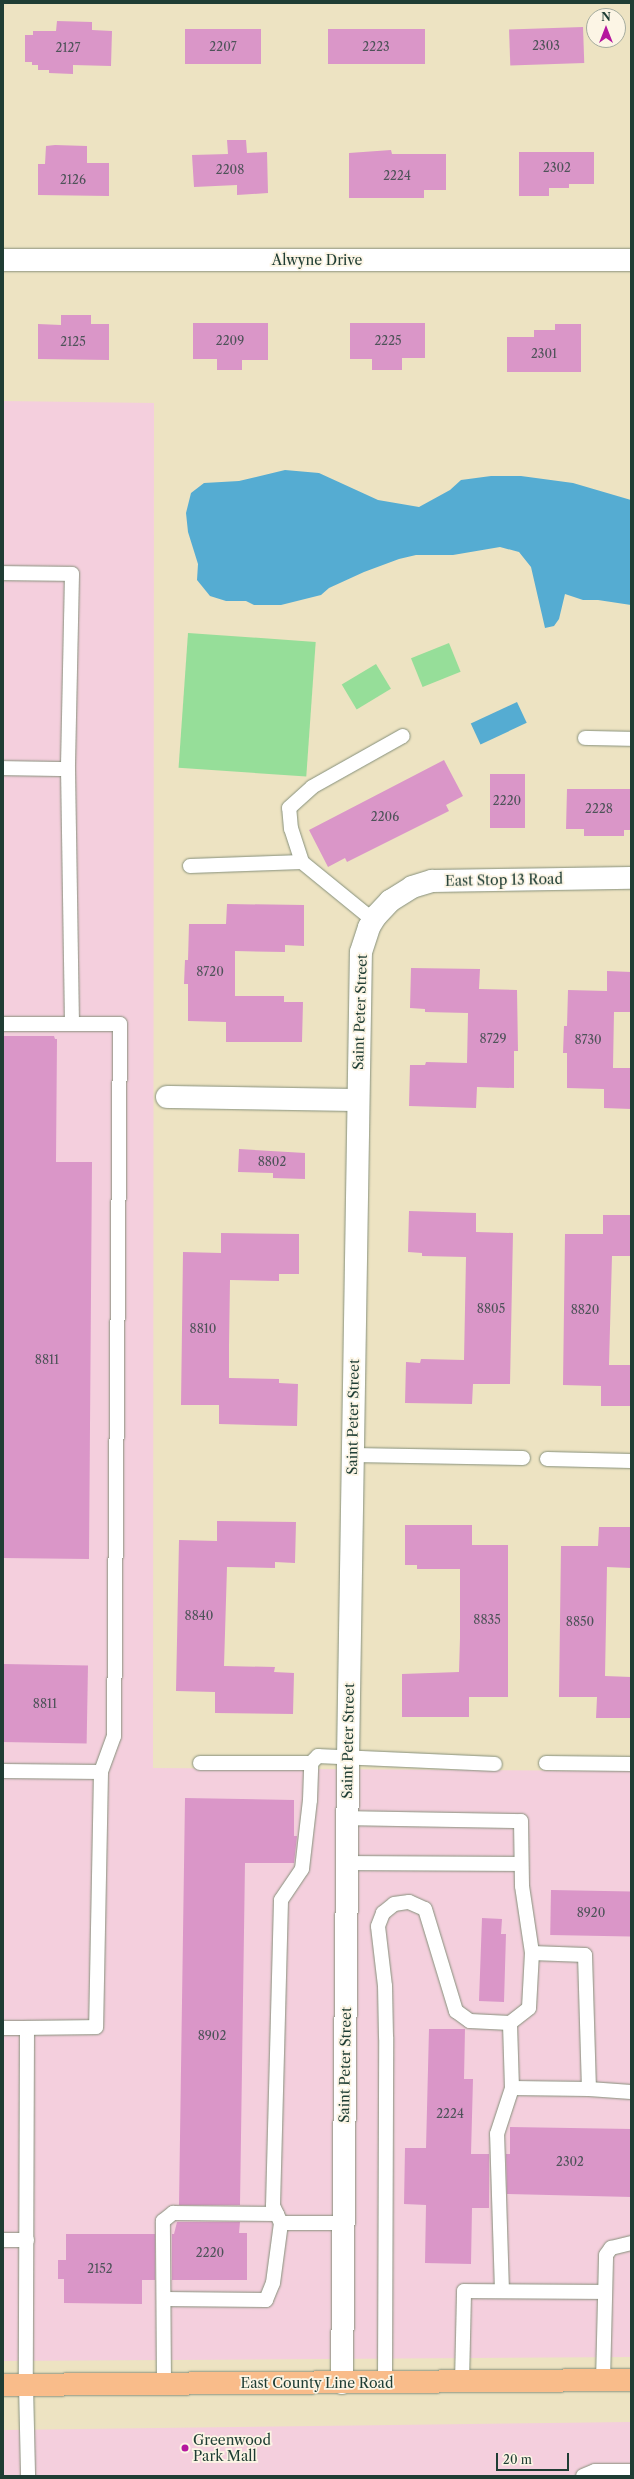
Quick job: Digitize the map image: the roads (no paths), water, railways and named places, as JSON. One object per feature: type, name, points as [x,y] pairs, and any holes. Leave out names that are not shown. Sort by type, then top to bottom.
[{"type":"main road","name":"East County Line Road","points":[[3,2385],[631,2380]]},
{"type":"street","name":"Alwyne Drive","points":[[3,260],[631,260]]},
{"type":"street","name":"East Stop 13 Road","points":[[379,913],[412,886],[432,881],[631,878]]},
{"type":"street","name":"Saint Peter Street","points":[[342,2383],[347,1818],[360,960],[364,940],[379,913]]},
{"type":"street","points":[[168,1098],[358,1100]]},
{"type":"lane","points":[[3,573],[72,574],[68,769],[72,1024]]},
{"type":"lane","points":[[302,862],[292,829],[289,808],[312,787],[403,736]]},
{"type":"lane","points":[[586,738],[631,739]]},
{"type":"lane","points":[[3,768],[68,769]]},
{"type":"lane","points":[[190,866],[302,862],[379,913]]},
{"type":"lane","points":[[3,1024],[120,1024],[114,1736],[101,1772],[96,2027],[3,2028]]},
{"type":"lane","points":[[353,1455],[523,1458]]},
{"type":"lane","points":[[547,1459],[631,1460]]},
{"type":"lane","points":[[164,2299],[266,2300],[273,2283],[279,2218],[273,2206],[281,1900],[302,1869],[310,1800],[311,1763],[318,1756],[495,1764]]},
{"type":"lane","points":[[200,1763],[311,1763]]},
{"type":"lane","points":[[546,1763],[631,1764]]},
{"type":"lane","points":[[3,1771],[101,1772]]},
{"type":"lane","points":[[347,1818],[521,1821],[522,1886],[532,1953],[529,2008],[510,2023],[470,2021],[456,2010],[425,1909],[409,1902],[394,1904],[383,1913],[378,1926],[384,1986],[386,2037],[384,2383]]},
{"type":"lane","points":[[347,1863],[521,1864]]},
{"type":"lane","points":[[532,1953],[585,1955],[589,2089]]},
{"type":"lane","points":[[502,2291],[497,2134],[512,2088],[510,2023]]},
{"type":"lane","points":[[27,2028],[26,2385],[28,2476]]},
{"type":"lane","points":[[512,2088],[589,2089],[631,2092]]},
{"type":"lane","points":[[164,2384],[163,2222],[173,2213],[344,2223]]},
{"type":"lane","points":[[3,2240],[27,2240]]},
{"type":"lane","points":[[603,2381],[606,2255],[611,2248],[631,2243]]},
{"type":"lane","points":[[462,2382],[464,2291],[605,2292]]},
{"type":"lane","points":[[583,2476],[595,2471],[631,2471]]},
{"type":"water","points":[[285,470],[319,473],[378,500],[419,507],[450,490],[461,480],[491,476],[521,476],[573,483],[631,500],[631,605],[598,600],[583,600],[565,594],[559,619],[554,626],[545,628],[531,567],[519,552],[500,547],[453,555],[416,555],[399,559],[364,572],[329,588],[321,595],[281,605],[254,605],[246,601],[226,601],[210,596],[197,580],[198,564],[188,532],[186,513],[191,493],[204,483],[239,481]]},
{"type":"water","points":[[517,702],[527,723],[480,744],[471,724]]},
{"type":"place","name":"Greenwood Park Mall","points":[[185,2448]]}]
